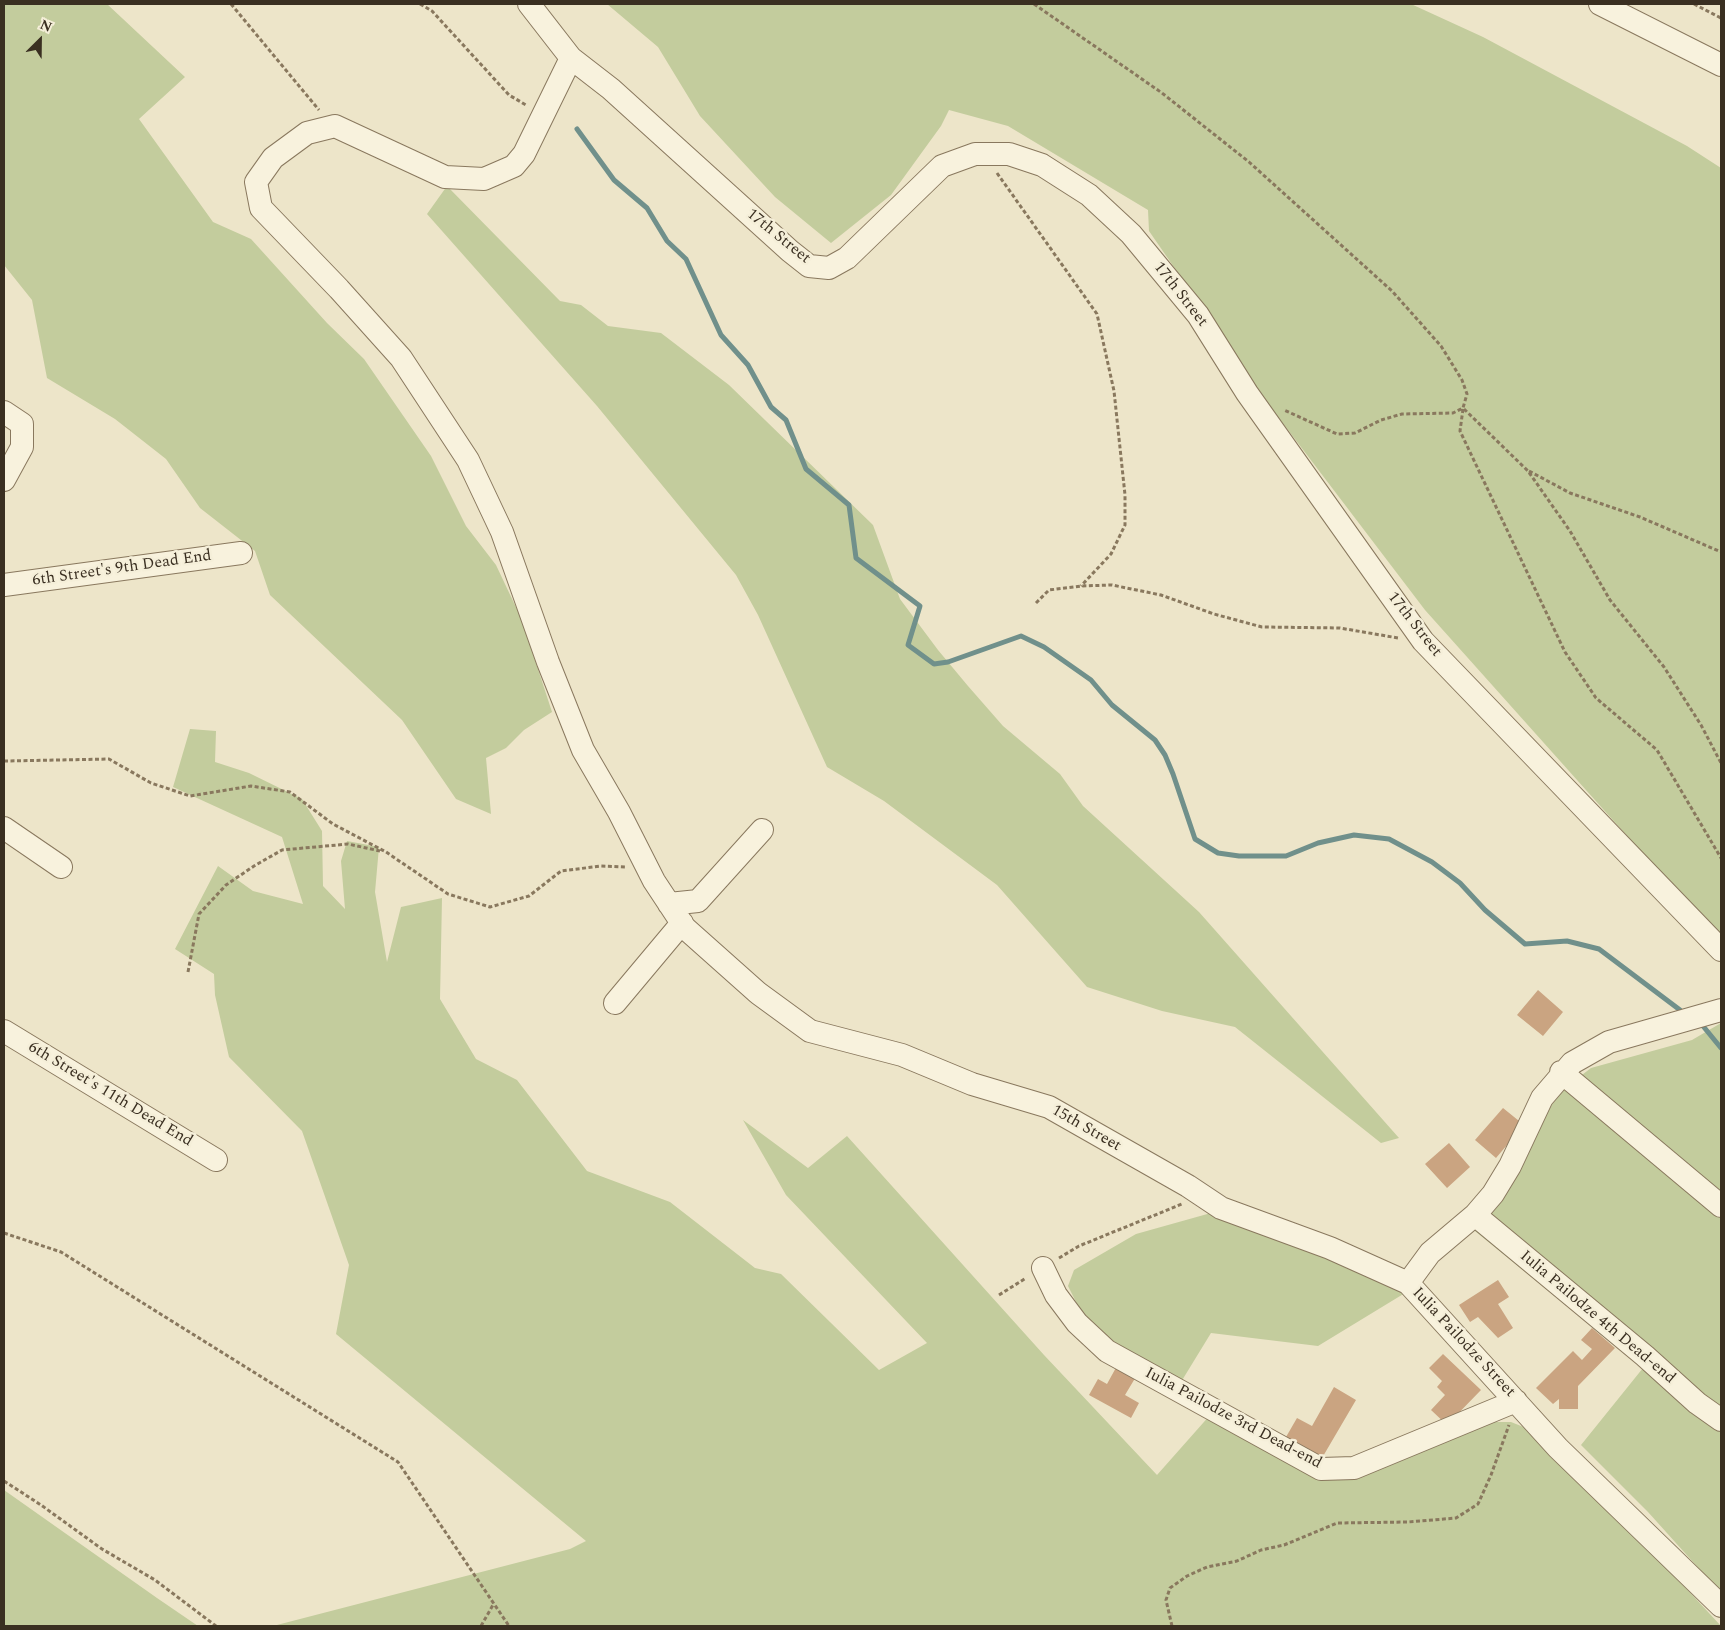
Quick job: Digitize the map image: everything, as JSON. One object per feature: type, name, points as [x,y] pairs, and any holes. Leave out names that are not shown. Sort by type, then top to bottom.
[{"type":"street","name":"17th Street","points":[[529,4],[572,58],[611,89],[790,251],[810,266],[829,268],[847,258],[942,166],[975,154],[1009,154],[1042,165],[1089,195],[1132,234],[1198,316],[1247,393],[1423,641],[1721,950]]},
{"type":"street","points":[[1600,4],[1721,65]]},
{"type":"street","points":[[335,126],[445,177],[484,179],[514,166],[524,154],[572,58]]},
{"type":"street","name":"15th Street","points":[[335,126],[308,133],[272,158],[256,182],[261,208],[339,289],[401,358],[468,460],[502,532],[548,662],[584,750],[619,812],[654,881],[682,923],[758,993],[810,1031],[902,1055],[972,1084],[1049,1107],[1221,1208],[1330,1248],[1408,1284]]},
{"type":"street","points":[[4,412],[22,424],[22,447],[4,480]]},
{"type":"street","name":"6th Street's 9th Dead End","points":[[4,585],[241,553]]},
{"type":"street","points":[[4,828],[60,867]]},
{"type":"street","points":[[669,904],[698,901],[762,830]]},
{"type":"street","points":[[615,1003],[682,923]]},
{"type":"street","name":"Iulia Pailodze Street","points":[[1721,1010],[1609,1042],[1572,1063],[1561,1072],[1542,1098],[1510,1166],[1493,1194],[1475,1215],[1430,1253],[1408,1284],[1558,1448],[1721,1606]]},
{"type":"street","name":"6th Street's 11th Dead End","points":[[4,1031],[216,1160]]},
{"type":"street","points":[[1561,1072],[1721,1206]]},
{"type":"street","name":"Iulia Pailodze 4th Dead-end","points":[[1475,1215],[1645,1356],[1696,1403],[1721,1420]]},
{"type":"street","name":"Iulia Pailodze 3rd Dead-end","points":[[1043,1268],[1056,1295],[1077,1323],[1107,1351],[1322,1469],[1354,1468],[1516,1401]]},
{"type":"path","points":[[231,4],[309,100],[335,126]]},
{"type":"path","points":[[420,4],[432,11],[509,95],[542,115]]},
{"type":"path","points":[[1034,4],[1162,93],[1249,162],[1392,291],[1441,346],[1466,394],[1460,431],[1566,652],[1596,698],[1657,750],[1721,858]]},
{"type":"path","points":[[1694,4],[1721,18]]},
{"type":"path","points":[[984,154],[1097,314],[1114,391],[1125,495],[1124,525],[1111,554],[1081,586]]},
{"type":"path","points":[[1283,410],[1337,434],[1355,433],[1381,420],[1402,414],[1433,415],[1453,413],[1463,408]]},
{"type":"path","points":[[1463,408],[1528,471],[1570,531],[1610,600],[1664,667],[1701,725],[1721,763]]},
{"type":"path","points":[[1528,471],[1570,493],[1640,517],[1721,552]]},
{"type":"path","points":[[1036,603],[1049,590],[1112,585],[1161,594],[1214,614],[1262,627],[1340,628],[1423,641]]},
{"type":"path","points":[[4,761],[109,759],[151,783],[190,796],[251,786],[290,792],[333,824],[386,852],[448,894],[490,907],[529,896],[561,871],[601,866],[632,868],[654,881]]},
{"type":"path","points":[[188,972],[199,914],[226,885],[254,866],[282,850],[307,847],[348,844],[386,852]]},
{"type":"path","points":[[999,1295],[1079,1246],[1203,1196]]},
{"type":"path","points":[[4,1233],[61,1252],[398,1462],[509,1626]]},
{"type":"path","points":[[1172,1626],[1166,1600],[1170,1588],[1187,1576],[1207,1567],[1237,1561],[1261,1550],[1284,1545],[1337,1523],[1456,1518],[1478,1504],[1503,1444],[1516,1401]]},
{"type":"path","points":[[4,1482],[42,1505],[102,1549],[155,1580],[216,1626]]},
{"type":"path","points":[[481,1626],[493,1605]]},
{"type":"green space","points":[[4,4],[107,4],[185,77],[139,119],[213,222],[251,239],[327,323],[364,359],[431,456],[466,526],[496,565],[522,620],[552,712],[524,730],[506,748],[486,758],[491,814],[456,799],[402,720],[270,595],[255,551],[200,508],[166,459],[115,419],[47,378],[32,300],[4,265]]},
{"type":"green space","points":[[607,4],[1411,4],[1483,37],[1687,146],[1721,168],[1721,941],[1425,610],[1272,409],[1149,231],[1148,210],[1008,126],[949,110],[941,126],[891,195],[831,243],[775,197],[700,116],[658,47]]},
{"type":"green space","points":[[447,186],[560,301],[581,305],[608,326],[661,333],[729,385],[873,525],[900,599],[968,686],[1003,726],[1060,774],[1083,806],[1199,912],[1399,1138],[1381,1143],[1235,1027],[1162,1011],[1087,987],[997,885],[884,801],[827,767],[758,615],[736,575],[597,406],[427,214]]},
{"type":"green space","points":[[190,729],[216,731],[215,762],[249,773],[302,799],[322,831],[323,886],[345,909],[341,861],[347,841],[379,847],[375,892],[387,962],[401,907],[442,898],[440,999],[476,1059],[517,1080],[587,1171],[670,1202],[755,1268],[781,1274],[879,1370],[927,1343],[786,1195],[743,1120],[808,1168],[847,1136],[1044,1355],[1157,1475],[1211,1414],[1320,1479],[1487,1422],[1511,1422],[1531,1430],[1624,1521],[1721,1626],[273,1626],[570,1549],[586,1541],[336,1334],[349,1265],[302,1131],[229,1057],[215,995],[214,974],[175,949],[218,866],[253,891],[303,904],[282,837],[173,787]]},
{"type":"green space","points":[[1721,1023],[1721,1593],[1648,1512],[1581,1445],[1643,1368],[1470,1227],[1543,1116],[1565,1088],[1591,1068],[1692,1040]]},
{"type":"green space","points":[[1218,1211],[1405,1293],[1318,1346],[1211,1333],[1181,1382],[1105,1338],[1080,1310],[1068,1286],[1074,1270],[1136,1234]]},
{"type":"green space","points":[[4,1490],[157,1598],[198,1626],[4,1626]]},
{"type":"building","points":[[1538,990],[1563,1012],[1543,1036],[1517,1015]]},
{"type":"building","points":[[1503,1108],[1524,1125],[1496,1158],[1475,1140]]},
{"type":"building","points":[[1449,1143],[1470,1167],[1447,1188],[1425,1164]]},
{"type":"building","points":[[1498,1280],[1509,1297],[1498,1304],[1513,1328],[1498,1338],[1478,1317],[1470,1322],[1459,1305]]},
{"type":"building","points":[[1592,1328],[1615,1348],[1578,1386],[1578,1409],[1559,1409],[1559,1399],[1553,1404],[1536,1388],[1573,1351],[1582,1360],[1592,1349],[1581,1340]]},
{"type":"building","points":[[1443,1354],[1481,1390],[1447,1425],[1431,1410],[1445,1395],[1437,1387],[1442,1381],[1429,1368]]},
{"type":"building","points":[[1118,1364],[1137,1375],[1125,1395],[1139,1403],[1131,1418],[1089,1395],[1098,1379],[1107,1384]]},
{"type":"building","points":[[1334,1387],[1356,1400],[1322,1458],[1286,1437],[1297,1418],[1312,1426]]},
{"type":"waterway","points":[[577,129],[614,180],[647,208],[667,241],[686,259],[721,335],[748,365],[771,407],[786,420],[806,469],[849,505],[856,558],[920,606],[908,645],[934,664],[948,662],[1021,636],[1044,647],[1091,680],[1112,705],[1155,740],[1165,755],[1173,774],[1195,839],[1218,853],[1239,856],[1286,856],[1318,843],[1354,835],[1389,839],[1432,862],[1460,883],[1485,910],[1525,944],[1567,941],[1599,949],[1680,1010]]},
{"type":"waterway","points":[[1703,1026],[1721,1048]]}]
